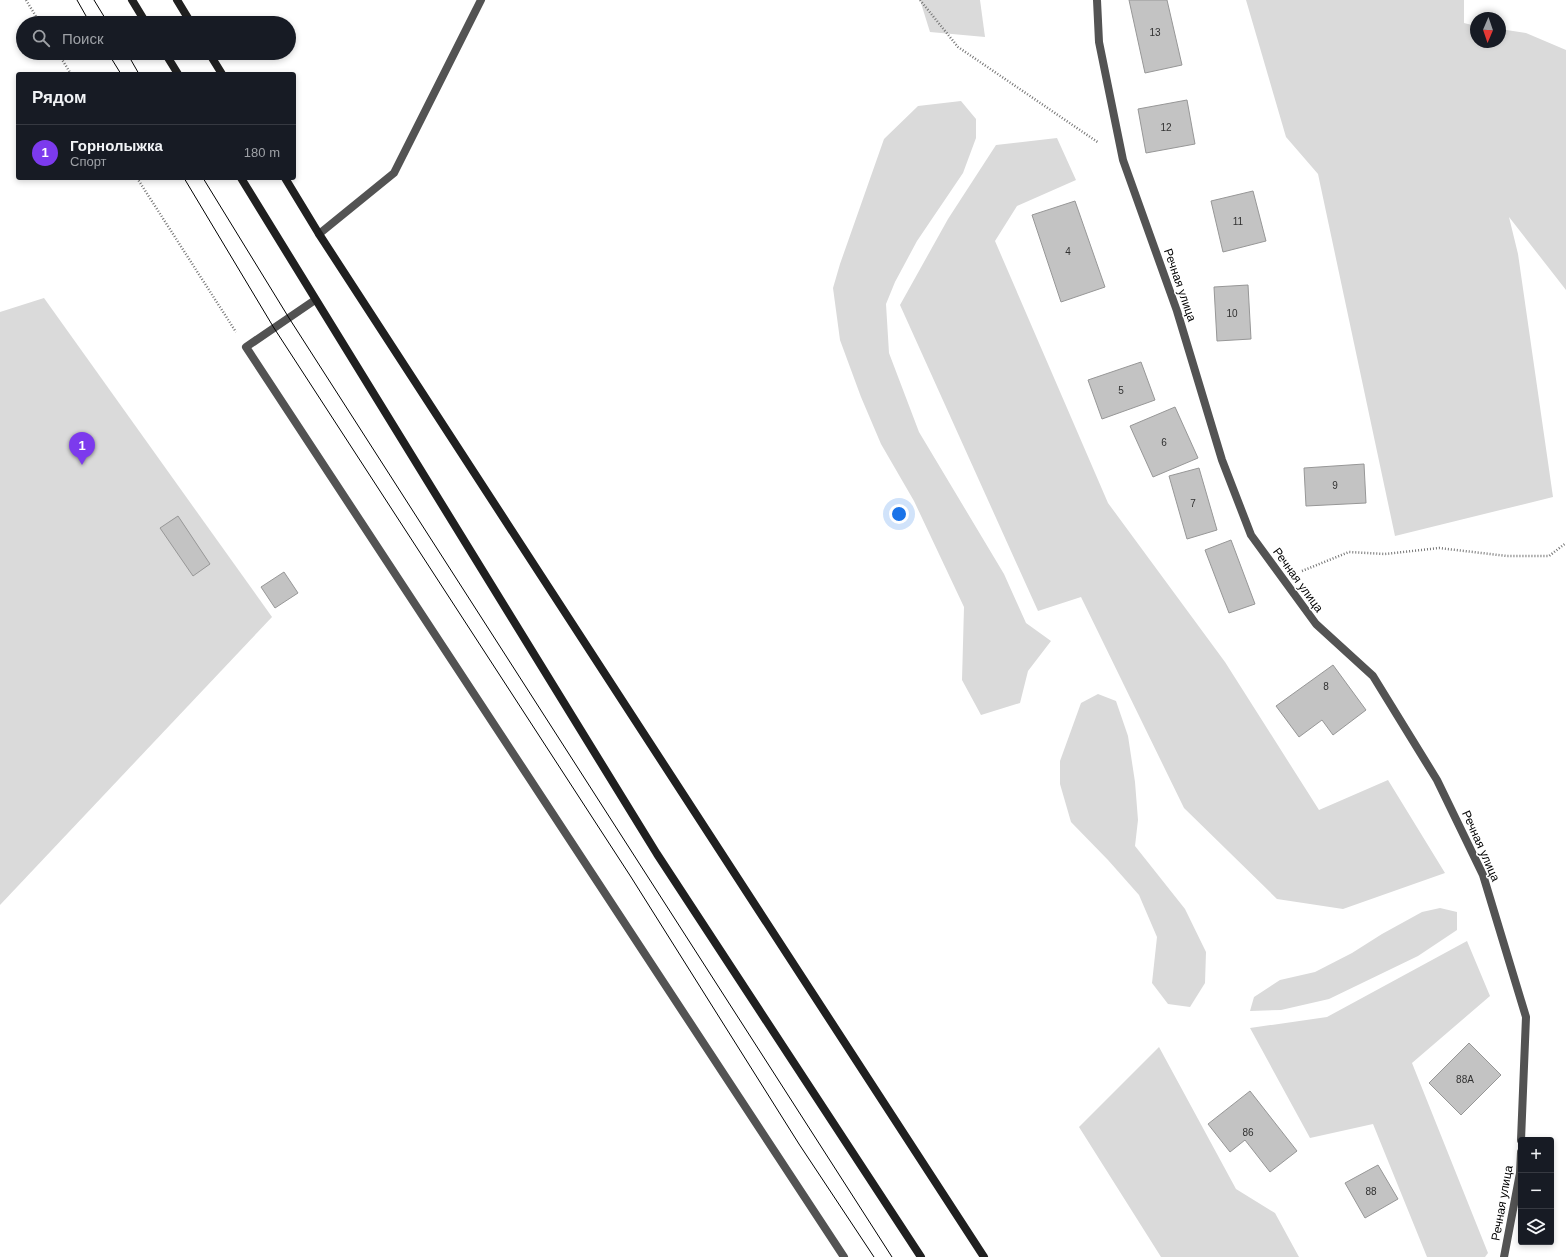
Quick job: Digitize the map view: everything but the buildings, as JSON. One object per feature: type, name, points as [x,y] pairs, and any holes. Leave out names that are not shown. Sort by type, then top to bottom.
[{"type":"main road","points":[[132,0],[142,16]]},
{"type":"main road","points":[[177,0],[187,16]]},
{"type":"main road","points":[[169,60],[177,72]]},
{"type":"main road","points":[[213,60],[221,72]]},
{"type":"main road","points":[[242,180],[657,854],[921,1257]]},
{"type":"main road","points":[[286,180],[319,234],[984,1257]]},
{"type":"street","points":[[319,234],[394,173],[480,0]]},
{"type":"street","name":"Речная улица","points":[[1097,0],[1099,42],[1123,160],[1177,311],[1225,468],[1251,535],[1316,624],[1373,676],[1437,780],[1483,875],[1526,1017],[1522,1137]]},
{"type":"street","points":[[315,300],[246,347],[844,1257]]},
{"type":"street","name":"Речная улица","points":[[1504,1257],[1520,1173]]},
{"type":"path","points":[[26,0],[36,16]]},
{"type":"path","points":[[920,0],[958,48],[1081,129],[1123,160]]},
{"type":"path","points":[[62,60],[70,72]]},
{"type":"path","points":[[139,180],[246,347]]},
{"type":"path","points":[[1283,579],[1349,552],[1385,554],[1440,548],[1507,556],[1549,556],[1566,543]]},
{"type":"shaded area","points":[[920,0],[980,0],[985,37],[930,32]]},
{"type":"shaded area","points":[[1246,0],[1464,0],[1464,23],[1470,24],[1470,48],[1506,48],[1506,30],[1526,33],[1566,50],[1566,290],[1509,217],[1518,254],[1553,497],[1395,536],[1318,174],[1286,137]]},
{"type":"shaded area","points":[[961,101],[976,119],[976,138],[963,173],[917,241],[895,282],[886,304],[889,353],[919,432],[1004,574],[1026,623],[1051,641],[1028,671],[1020,703],[981,715],[962,680],[964,607],[914,501],[881,444],[861,397],[840,340],[833,288],[884,139],[918,106]]},
{"type":"shaded area","points":[[1057,138],[1076,180],[1017,206],[995,241],[1108,503],[1225,662],[1319,810],[1388,780],[1445,873],[1343,909],[1277,899],[1184,808],[1081,597],[1038,611],[900,305],[948,219],[996,145]]},
{"type":"shaded area","points":[[44,298],[272,617],[0,905],[0,312]]},
{"type":"shaded area","points":[[1098,694],[1116,701],[1128,736],[1135,782],[1138,820],[1135,846],[1185,909],[1206,952],[1205,983],[1190,1007],[1168,1004],[1152,983],[1157,937],[1139,895],[1071,822],[1060,784],[1060,761],[1081,703]]},
{"type":"shaded area","points":[[1440,908],[1457,912],[1457,930],[1418,956],[1329,999],[1281,1010],[1250,1011],[1254,997],[1280,980],[1315,972],[1352,953],[1382,934],[1422,912]]},
{"type":"shaded area","points":[[1467,941],[1490,996],[1412,1063],[1488,1253],[1485,1257],[1427,1257],[1373,1124],[1310,1138],[1250,1028],[1327,1017]]},
{"type":"shaded area","points":[[1159,1047],[1236,1189],[1275,1213],[1299,1257],[1161,1257],[1079,1127]]},
{"type":"tram line","points":[[77,0],[86,16]]},
{"type":"tram line","points":[[94,0],[104,16]]},
{"type":"tram line","points":[[112,60],[120,72]]},
{"type":"tram line","points":[[131,60],[138,72]]},
{"type":"tram line","points":[[185,180],[274,328],[631,877],[799,1144],[874,1257]]},
{"type":"tram line","points":[[204,180],[289,318],[892,1257]]},
{"type":"place","name":"Горнолыжка","points":[[82,465]]}]
